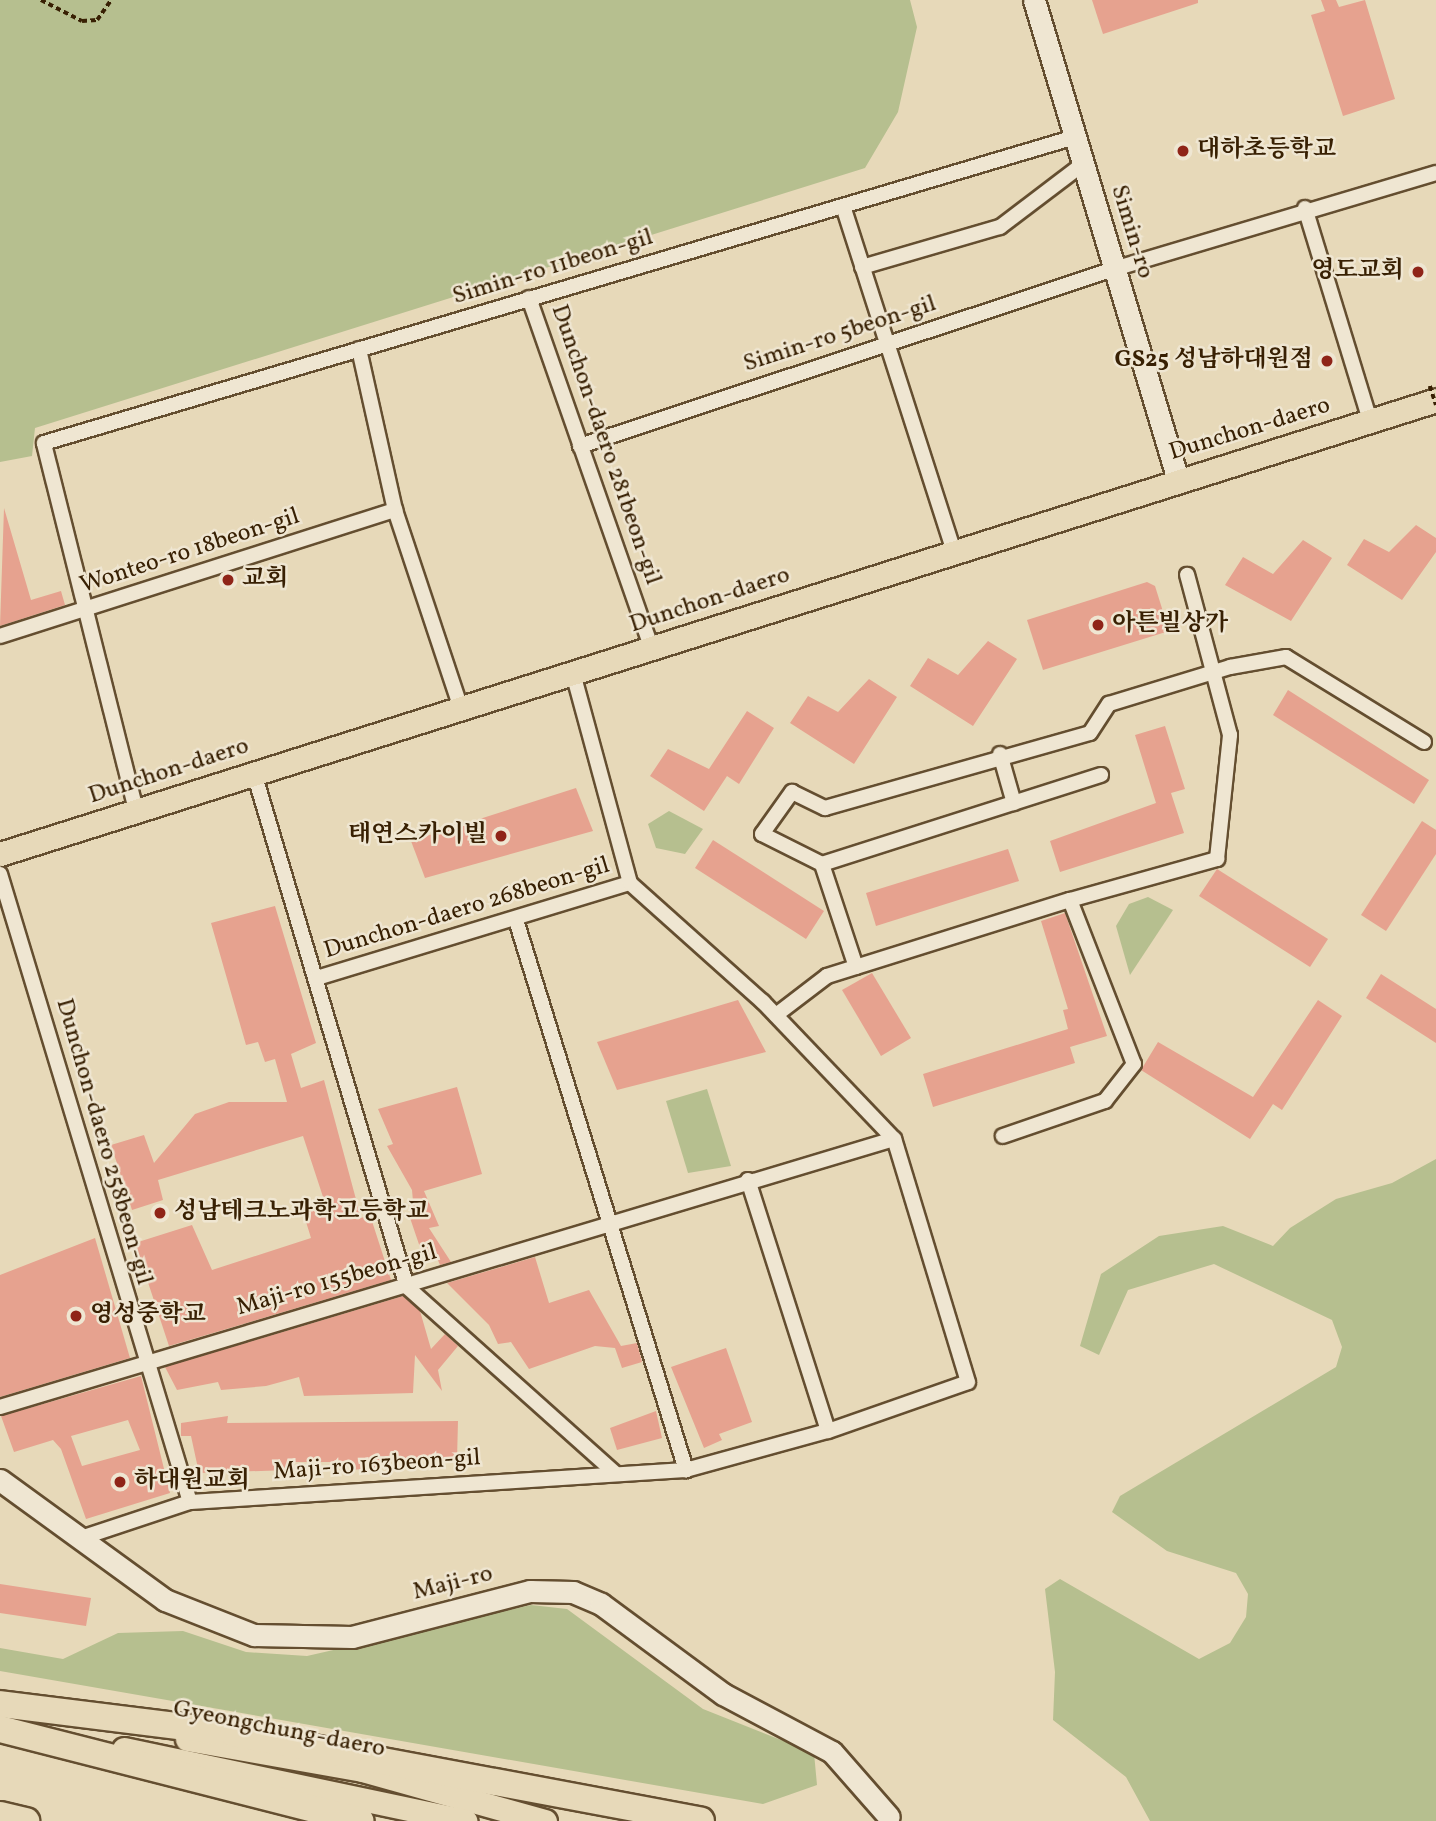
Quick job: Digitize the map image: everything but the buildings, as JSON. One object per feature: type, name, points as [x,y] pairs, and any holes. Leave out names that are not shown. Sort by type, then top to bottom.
[{"type":"highway","points":[[0,1704],[233,1733],[701,1821]]},
{"type":"highway","points":[[0,1728],[360,1821]]},
{"type":"highway","points":[[0,1815],[26,1821]]},
{"type":"main road","name":"Simin-ro","points":[[1034,0],[1178,480]]},
{"type":"main road","name":"Dunchon-daero","points":[[0,854],[1370,420],[1433,393]]},
{"type":"main road","name":"Maji-ro","points":[[0,1480],[165,1600],[254,1635],[285,1640],[352,1637],[530,1591],[573,1592],[601,1604],[692,1675],[832,1752],[889,1817]]},
{"type":"main road","name":"Gyeongchung-daero","points":[[0,1704],[362,1770],[545,1821]]},
{"type":"main road","name":"Gyeongchung-daero","points":[[0,1728],[287,1779],[466,1821]]},
{"type":"street","name":"Simin-ro 11beon-gil","points":[[81,610],[44,443],[1075,137]]},
{"type":"street","points":[[863,267],[1000,227],[1083,164]]},
{"type":"street","name":"Simin-ro 5beon-gil","points":[[580,446],[1305,208],[1436,173]]},
{"type":"street","points":[[844,206],[954,551]]},
{"type":"street","points":[[1305,208],[1370,420]]},
{"type":"street","name":"Dunchon-daero 281beon-gil","points":[[529,298],[651,646]]},
{"type":"street","points":[[359,349],[394,510],[461,708]]},
{"type":"street","name":"Wonteo-ro 18beon-gil","points":[[0,636],[394,510]]},
{"type":"street","points":[[776,1015],[827,976],[1070,900],[1217,859],[1230,735],[1188,575]]},
{"type":"street","points":[[81,610],[136,810]]},
{"type":"street","points":[[1101,775],[822,864],[762,834],[792,792],[825,808],[1000,754],[1090,733],[1109,704],[1213,673],[1286,657],[1424,742]]},
{"type":"street","points":[[573,673],[631,883],[776,1015],[894,1139]]},
{"type":"street","points":[[1000,754],[1014,803]]},
{"type":"street","name":"Dunchon-daero 268beon-gil","points":[[254,773],[407,1287]]},
{"type":"street","points":[[822,864],[856,967]]},
{"type":"street","name":"Dunchon-daero 258beon-gil","points":[[0,874],[143,1360],[190,1502]]},
{"type":"street","name":"Dunchon-daero 268beon-gil","points":[[317,978],[516,920],[631,883]]},
{"type":"street","points":[[1003,1136],[1105,1101],[1134,1064],[1070,900]]},
{"type":"street","points":[[516,920],[607,1222],[686,1470]]},
{"type":"street","name":"Maji-ro 155beon-gil","points":[[0,1408],[143,1360],[407,1287],[607,1222],[894,1139]]},
{"type":"street","name":"Maji-ro 163beon-gil","points":[[78,1539],[190,1502],[686,1470],[828,1431],[968,1382],[894,1139]]},
{"type":"street","points":[[748,1180],[828,1431]]},
{"type":"street","points":[[407,1287],[615,1473]]},
{"type":"path","points":[[41,0],[82,21],[97,20],[111,0]]},
{"type":"path","points":[[1433,393],[1436,405]]},
{"type":"green space","points":[[0,0],[910,0],[917,27],[898,112],[865,168],[35,428],[32,456],[0,462]]},
{"type":"green space","points":[[669,811],[703,829],[685,854],[656,848],[648,824]]},
{"type":"green space","points":[[1148,897],[1173,910],[1130,975],[1116,926],[1129,904]]},
{"type":"green space","points":[[707,1089],[731,1166],[688,1173],[666,1101]]},
{"type":"green space","points":[[1436,1159],[1436,1821],[1150,1821],[1126,1777],[1053,1720],[1055,1672],[1045,1589],[1060,1579],[1199,1659],[1230,1643],[1246,1617],[1248,1594],[1236,1573],[1167,1551],[1112,1512],[1120,1496],[1336,1367],[1342,1347],[1332,1320],[1214,1264],[1128,1290],[1099,1355],[1080,1346],[1101,1274],[1159,1236],[1223,1226],[1273,1246],[1290,1228],[1336,1199],[1392,1183]]},
{"type":"green space","points":[[531,1605],[567,1609],[703,1709],[814,1753],[817,1785],[763,1804],[0,1671],[0,1648],[63,1659],[118,1633],[183,1631],[246,1652],[307,1656]]},
{"type":"place","name":"대하초등학교","points":[[1183,151]]},
{"type":"place","name":"영도교회","points":[[1418,272]]},
{"type":"place","name":"GS25 성남하대원점","points":[[1327,361]]},
{"type":"place","name":"교회","points":[[228,580]]},
{"type":"place","name":"아튼빌상가","points":[[1098,625]]},
{"type":"place","name":"태연스카이빌","points":[[501,836]]},
{"type":"place","name":"성남테크노과학고등학교","points":[[160,1213]]},
{"type":"place","name":"영성중학교","points":[[76,1316]]},
{"type":"place","name":"하대원교회","points":[[120,1482]]}]
